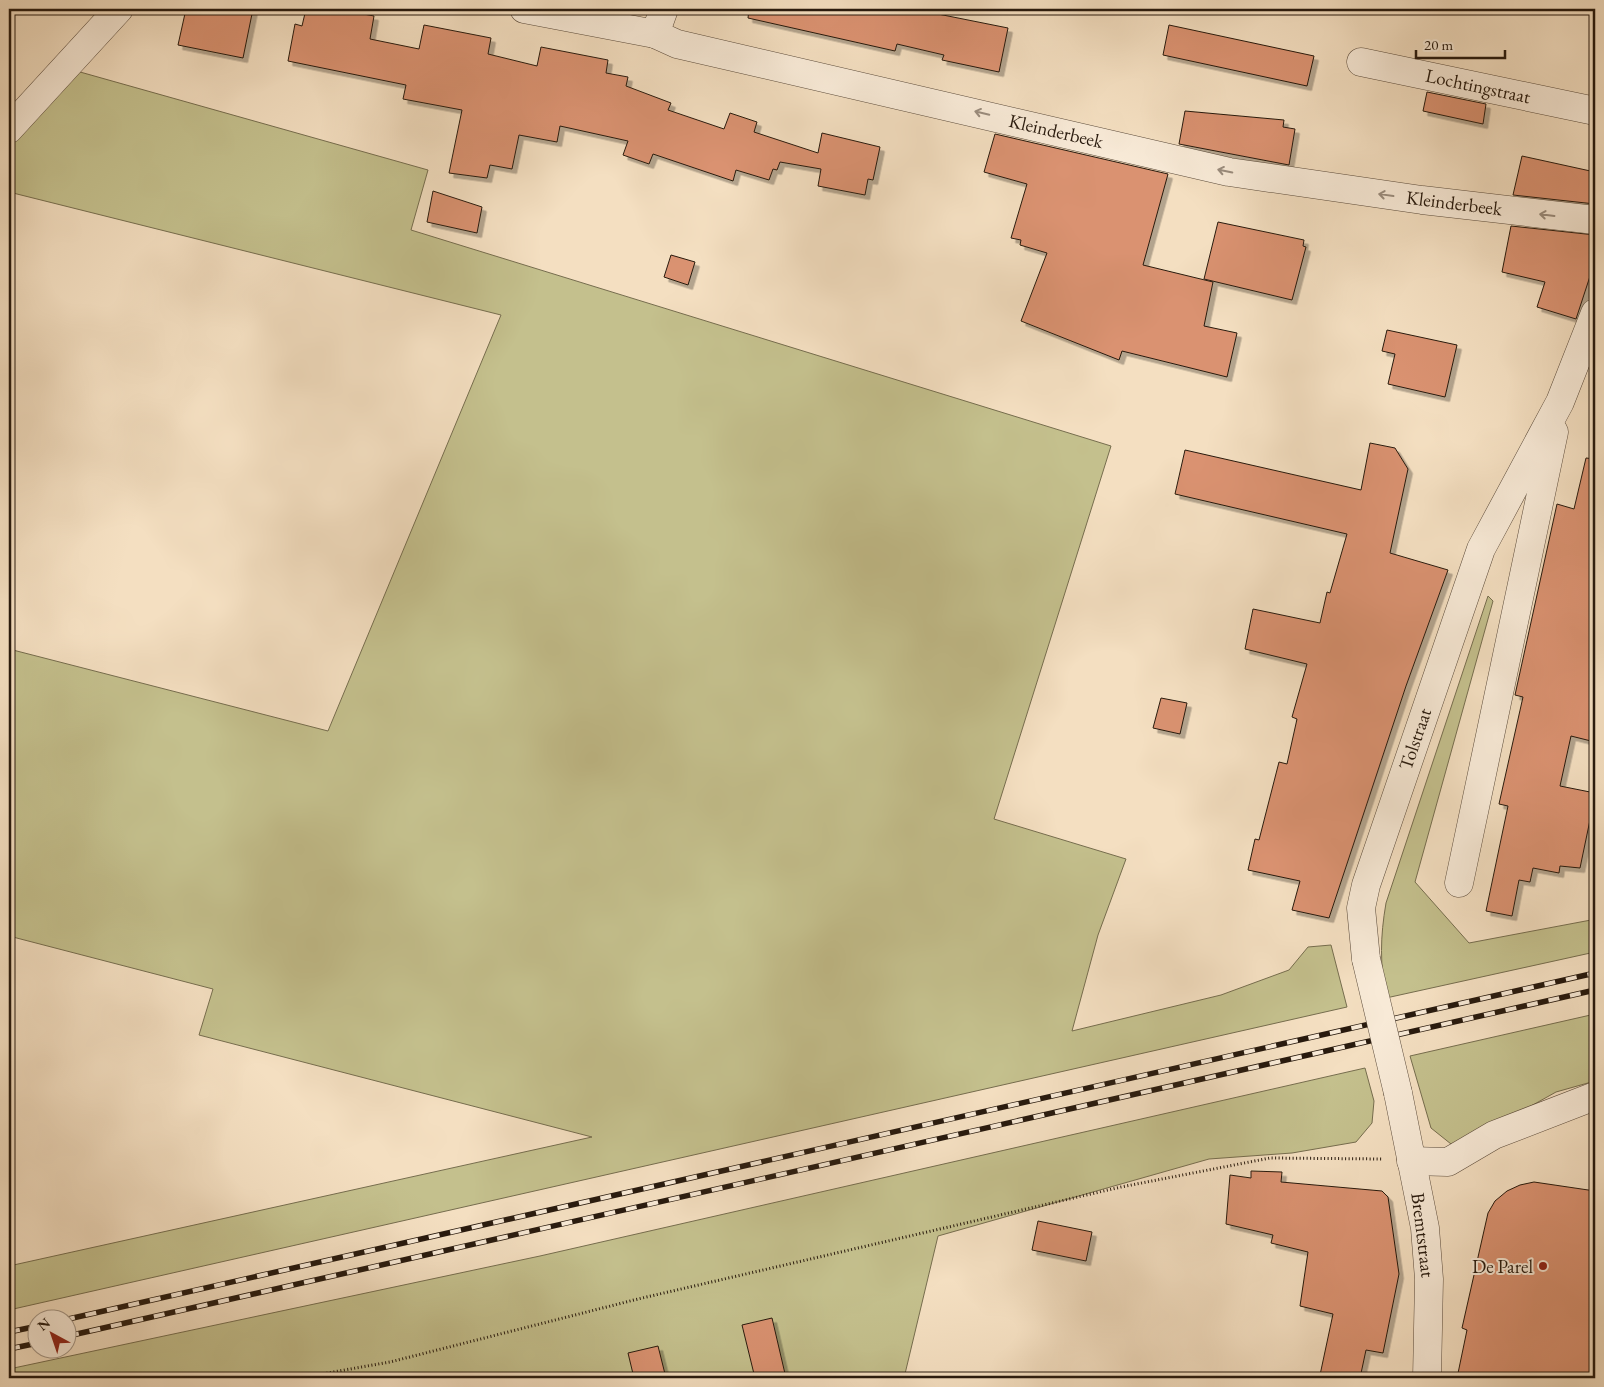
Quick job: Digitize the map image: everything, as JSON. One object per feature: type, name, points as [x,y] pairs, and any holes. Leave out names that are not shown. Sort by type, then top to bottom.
[{"type":"street","points":[[9,129],[119,9]]},
{"type":"street","name":"Kleinderbeek","points":[[524,9],[659,21],[677,44],[1229,172],[1422,200],[1595,220]]},
{"type":"street","name":"Lochtingstraat","points":[[1361,62],[1595,111]]},
{"type":"street","name":"Tolstraat","points":[[1398,1093],[1366,959],[1361,908],[1366,885],[1481,549],[1560,402],[1595,313]]},
{"type":"street","name":"Tolstraat","points":[[1459,883],[1560,402]]},
{"type":"street","name":"Bremtstraat","points":[[1398,1093],[1425,1228],[1429,1279],[1427,1378]]},
{"type":"street","points":[[1411,1161],[1448,1162],[1494,1135],[1595,1096]]},
{"type":"path","points":[[299,1378],[390,1362],[638,1299],[1120,1187],[1270,1158],[1341,1157],[1411,1161]]},
{"type":"shaded area","points":[[73,70],[428,170],[411,230],[1111,446],[994,819],[1126,859],[1098,935],[1072,1031],[1221,995],[1289,970],[1308,947],[1331,945],[1347,1007],[9,1310],[9,1266],[592,1137],[199,1035],[213,989],[9,936],[9,649],[328,731],[501,315],[9,192],[9,145]]},
{"type":"shaded area","points":[[1488,596],[1493,601],[1415,882],[1469,943],[1591,920],[1595,908],[1595,952],[1386,998],[1382,950],[1386,903]]},
{"type":"shaded area","points":[[1595,1014],[1595,1081],[1556,1092],[1490,1129],[1451,1144],[1431,1128],[1410,1056]]},
{"type":"shaded area","points":[[1365,1068],[1374,1101],[1372,1123],[1356,1142],[1292,1153],[1209,1159],[938,1236],[904,1378],[9,1378],[9,1369],[51,1360],[78,1360],[78,1354],[540,1256]]},
{"type":"building","points":[[186,9],[253,9],[243,58],[178,45]]},
{"type":"building","points":[[306,9],[337,9],[374,16],[370,39],[419,49],[424,25],[491,38],[488,54],[537,66],[541,47],[608,60],[606,73],[628,77],[626,86],[671,103],[668,110],[724,129],[730,113],[757,122],[754,132],[818,153],[822,133],[880,147],[873,180],[868,179],[865,195],[818,186],[821,169],[780,162],[777,170],[773,169],[769,180],[736,170],[733,181],[653,154],[649,164],[623,155],[628,141],[560,126],[557,142],[519,135],[512,169],[490,165],[487,178],[449,173],[462,110],[403,99],[406,85],[288,61],[295,24],[302,26]]},
{"type":"building","points":[[749,9],[934,9],[933,13],[1008,28],[999,72],[942,60],[944,55],[897,44],[895,51],[748,18]]},
{"type":"building","points":[[1169,25],[1314,56],[1307,86],[1163,55]]},
{"type":"building","points":[[1427,92],[1486,104],[1483,124],[1423,111]]},
{"type":"building","points":[[1185,111],[1284,120],[1283,127],[1295,129],[1289,165],[1179,144]]},
{"type":"building","points":[[995,134],[1168,174],[1143,265],[1213,282],[1204,326],[1237,333],[1227,377],[1122,351],[1119,360],[1021,321],[1047,253],[1020,245],[1021,240],[1011,238],[1027,184],[984,172]]},
{"type":"building","points":[[1522,156],[1595,172],[1595,204],[1513,195]]},
{"type":"building","points":[[433,191],[482,207],[477,233],[427,222]]},
{"type":"building","points":[[1218,222],[1304,240],[1303,246],[1306,247],[1292,300],[1204,279]]},
{"type":"building","points":[[1511,226],[1595,235],[1595,261],[1576,319],[1537,307],[1545,282],[1502,272]]},
{"type":"building","points":[[671,255],[695,262],[688,285],[664,277]]},
{"type":"building","points":[[1387,330],[1457,345],[1445,397],[1388,384],[1395,354],[1382,351]]},
{"type":"building","points":[[1370,443],[1395,448],[1408,469],[1390,553],[1448,570],[1406,686],[1329,918],[1292,910],[1300,881],[1248,870],[1255,839],[1259,840],[1279,762],[1287,764],[1297,719],[1292,717],[1307,664],[1245,649],[1253,609],[1320,623],[1327,592],[1330,593],[1347,534],[1175,494],[1185,450],[1361,490]]},
{"type":"building","points":[[1586,458],[1595,459],[1595,742],[1571,736],[1560,786],[1595,793],[1595,796],[1580,868],[1560,866],[1559,873],[1533,868],[1530,882],[1519,880],[1512,916],[1486,911],[1508,806],[1499,804],[1523,697],[1515,695],[1557,504],[1574,509]]},
{"type":"building","points":[[1161,698],[1187,703],[1180,734],[1153,728]]},
{"type":"building","points":[[1251,1171],[1282,1172],[1281,1182],[1382,1191],[1388,1197],[1399,1274],[1383,1353],[1366,1350],[1360,1378],[1323,1378],[1324,1376],[1320,1375],[1333,1314],[1300,1306],[1308,1252],[1271,1243],[1273,1235],[1226,1224],[1230,1175],[1251,1178]]},
{"type":"building","name":"De Parel","points":[[1534,1182],[1595,1191],[1595,1378],[1457,1378],[1467,1330],[1462,1328],[1488,1213],[1495,1201],[1507,1191],[1520,1185]]},
{"type":"building","points":[[1038,1221],[1092,1232],[1086,1261],[1032,1250]]},
{"type":"building","points":[[772,1318],[786,1378],[755,1378],[742,1325]]},
{"type":"building","points":[[658,1346],[666,1378],[634,1378],[628,1353]]},
{"type":"railway","points":[[78,1317],[1595,973]]},
{"type":"railway","points":[[78,1334],[1595,990]]},
{"type":"railway","points":[[9,1332],[28,1328]]},
{"type":"railway","points":[[9,1349],[28,1345]]},
{"type":"place","name":"De Parel","points":[[1543,1266]]}]
